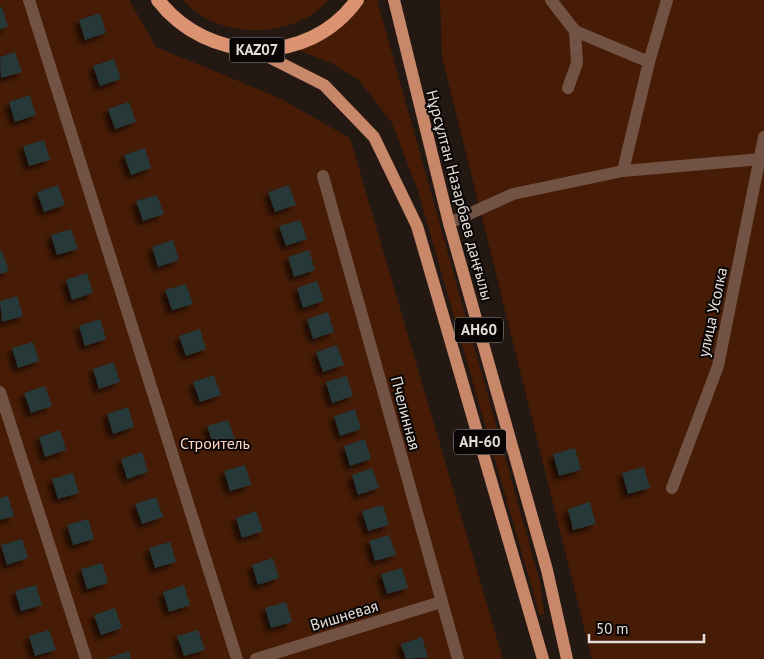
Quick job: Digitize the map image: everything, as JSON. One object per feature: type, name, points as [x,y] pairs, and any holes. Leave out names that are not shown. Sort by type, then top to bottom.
[{"type":"highway","name":"KAZ07","points":[[158,0],[171,17],[206,40],[255,50],[284,48],[318,35],[348,13],[357,0]]},
{"type":"main road","name":"Нұрсұлтан Назарбаев даңғылы","points":[[394,0],[449,224],[546,570],[567,659]]},
{"type":"main road","name":"АН-60","points":[[255,50],[324,85],[374,137],[416,226],[543,659]]},
{"type":"street","points":[[29,0],[237,659]]},
{"type":"street","points":[[623,171],[649,62],[667,0]]},
{"type":"street","points":[[551,2],[575,31],[649,62]]},
{"type":"street","points":[[568,88],[577,62],[575,31]]},
{"type":"street","name":"улица Усолка","points":[[672,488],[718,366],[764,138]]},
{"type":"street","points":[[449,224],[513,194],[623,171],[761,159]]},
{"type":"street","name":"Пчелинная","points":[[323,176],[458,659]]},
{"type":"street","points":[[0,392],[86,659]]},
{"type":"street","name":"Вишневая","points":[[256,659],[441,602]]},
{"type":"green space","name":"Строитель","points":[[0,0],[129,0],[156,47],[277,97],[350,138],[503,659],[0,659]]},
{"type":"green space","points":[[183,0],[329,0],[311,15],[296,23],[279,28],[244,30],[210,20],[196,12]]},
{"type":"green space","points":[[365,0],[377,0],[540,582],[544,614],[540,616],[418,191],[392,123],[359,80],[331,63],[296,49],[318,40],[335,30]]},
{"type":"green space","points":[[440,0],[764,0],[764,659],[592,659],[442,57]]},
{"type":"building","points":[[0,7],[2,7],[8,27],[0,29]]},
{"type":"building","points":[[100,13],[106,33],[85,40],[79,20]]},
{"type":"building","points":[[15,52],[22,72],[1,78],[0,57]]},
{"type":"building","points":[[114,59],[121,79],[100,86],[93,66]]},
{"type":"building","points":[[30,95],[36,115],[15,122],[9,102]]},
{"type":"building","points":[[129,102],[136,122],[115,129],[108,109]]},
{"type":"building","points":[[44,140],[50,160],[29,166],[23,146]]},
{"type":"building","points":[[145,148],[151,168],[131,175],[124,155]]},
{"type":"building","points":[[58,185],[65,205],[44,212],[37,192]]},
{"type":"building","points":[[289,185],[296,205],[275,212],[268,192]]},
{"type":"building","points":[[157,195],[164,214],[143,221],[136,201]]},
{"type":"building","points":[[300,220],[307,239],[286,246],[279,226]]},
{"type":"building","points":[[71,229],[78,249],[57,255],[51,235]]},
{"type":"building","points":[[173,240],[179,260],[158,267],[152,247]]},
{"type":"building","points":[[309,250],[315,270],[294,277],[288,257]]},
{"type":"building","points":[[2,251],[9,271],[0,274],[0,252]]},
{"type":"building","points":[[87,273],[93,293],[72,300],[66,280]]},
{"type":"building","points":[[317,281],[324,301],[303,308],[297,288]]},
{"type":"building","points":[[186,284],[193,304],[172,310],[165,290]]},
{"type":"building","points":[[17,296],[23,316],[2,322],[0,301]]},
{"type":"building","points":[[328,312],[334,332],[313,339],[307,319]]},
{"type":"building","points":[[100,319],[106,339],[85,346],[79,326]]},
{"type":"building","points":[[200,329],[206,349],[186,356],[179,336]]},
{"type":"building","points":[[33,342],[39,361],[18,368],[12,348]]},
{"type":"building","points":[[337,345],[344,365],[323,372],[316,352]]},
{"type":"building","points":[[114,362],[120,382],[99,389],[93,369]]},
{"type":"building","points":[[214,375],[221,395],[200,402],[193,382]]},
{"type":"building","points":[[347,376],[353,396],[332,403],[326,382]]},
{"type":"building","points":[[45,386],[52,406],[31,413],[24,393]]},
{"type":"building","points":[[128,407],[134,427],[113,434],[107,414]]},
{"type":"building","points":[[355,409],[361,429],[340,436],[334,416]]},
{"type":"building","points":[[228,420],[235,440],[214,446],[207,426]]},
{"type":"building","points":[[60,430],[66,450],[45,457],[39,437]]},
{"type":"building","points":[[365,439],[371,459],[350,466],[344,446]]},
{"type":"building","points":[[575,448],[581,470],[559,476],[553,454]]},
{"type":"building","points":[[142,452],[148,472],[127,479],[121,459]]},
{"type":"building","points":[[245,465],[251,485],[230,491],[224,471]]},
{"type":"building","points":[[644,467],[650,488],[628,494],[622,473]]},
{"type":"building","points":[[372,468],[379,488],[358,495],[352,475]]},
{"type":"building","points":[[73,473],[79,493],[58,499],[52,479]]},
{"type":"building","points":[[8,496],[14,516],[0,520],[0,498]]},
{"type":"building","points":[[156,497],[163,517],[142,524],[135,504]]},
{"type":"building","points":[[590,502],[596,524],[573,530],[568,509]]},
{"type":"building","points":[[383,505],[389,525],[368,531],[362,511]]},
{"type":"building","points":[[256,511],[263,531],[242,538],[236,518]]},
{"type":"building","points":[[88,519],[94,539],[73,545],[67,525]]},
{"type":"building","points":[[389,535],[396,555],[375,561],[369,541]]},
{"type":"building","points":[[22,539],[28,558],[7,565],[1,545]]},
{"type":"building","points":[[170,542],[176,562],[155,568],[149,548]]},
{"type":"building","points":[[273,558],[279,578],[258,585],[252,565]]},
{"type":"building","points":[[102,563],[108,583],[87,589],[81,569]]},
{"type":"building","points":[[402,568],[408,588],[387,594],[381,574]]},
{"type":"building","points":[[36,585],[42,605],[21,611],[15,591]]},
{"type":"building","points":[[184,585],[190,605],[169,612],[163,592]]},
{"type":"building","points":[[286,602],[292,622],[271,628],[265,608]]},
{"type":"building","points":[[115,608],[122,628],[101,635],[94,615]]},
{"type":"building","points":[[49,630],[56,650],[35,656],[29,636]]},
{"type":"building","points":[[198,630],[205,650],[184,656],[177,636]]},
{"type":"building","points":[[422,637],[428,657],[406,659],[401,644]]},
{"type":"building","points":[[129,651],[131,659],[106,659]]}]
